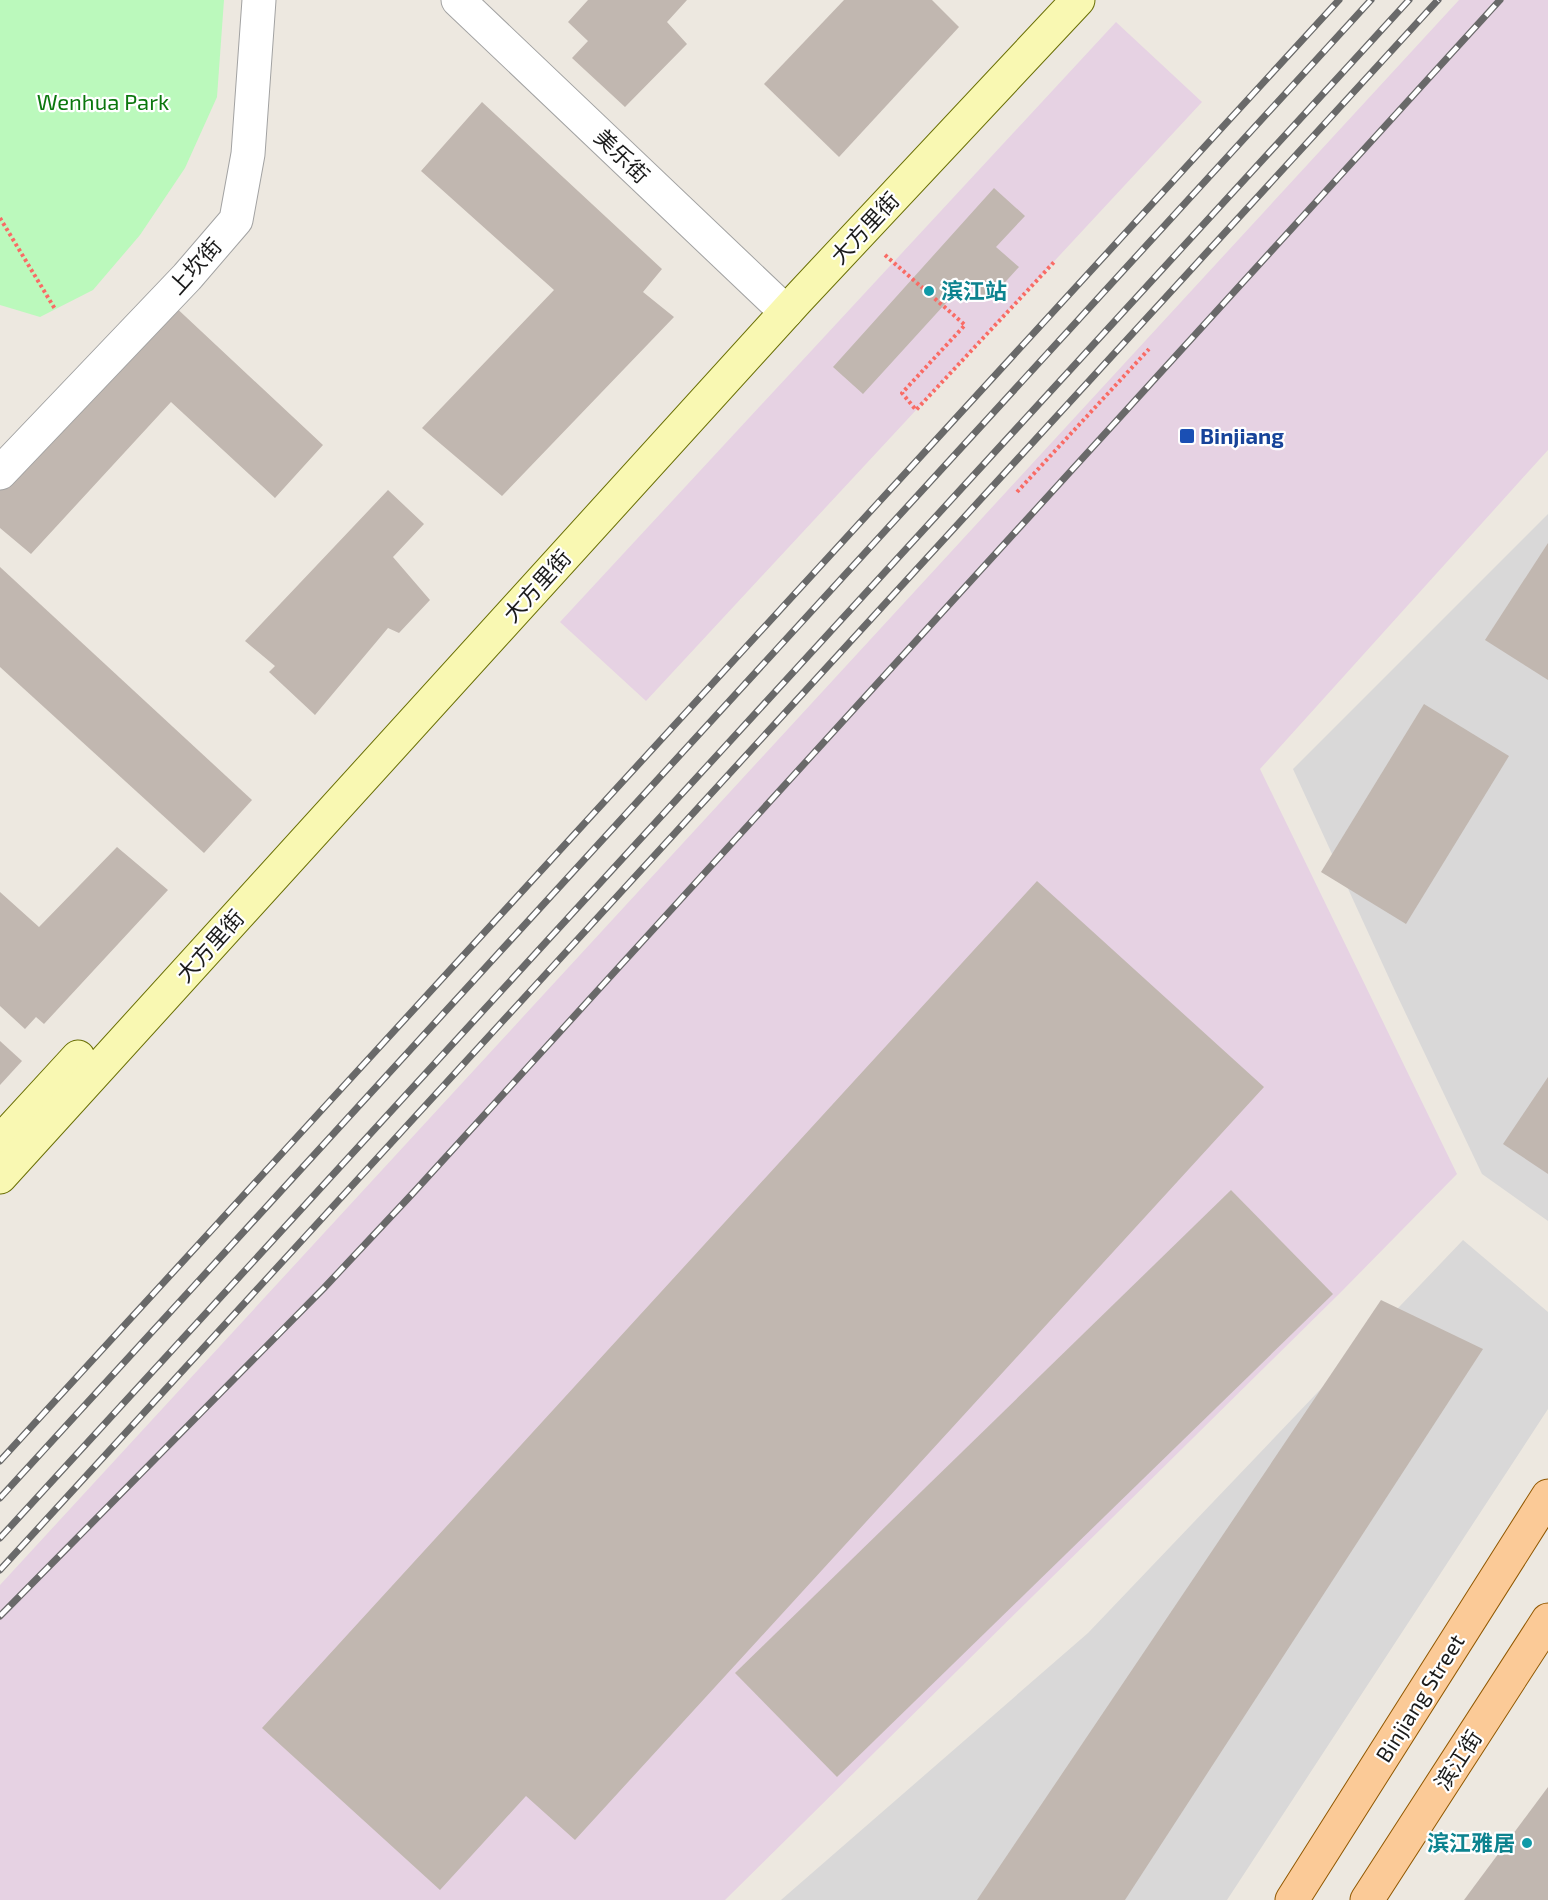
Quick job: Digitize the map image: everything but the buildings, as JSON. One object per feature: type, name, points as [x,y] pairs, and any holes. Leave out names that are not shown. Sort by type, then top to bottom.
[{"type":"main road","name":"大方里街","points":[[0,1177],[780,306],[1049,0]]},
{"type":"main road","name":"大方里街","points":[[0,1142],[780,306],[1078,0]]},
{"type":"main road","name":"Binjiang Street","points":[[1292,1900],[1548,1496]]},
{"type":"main road","name":"滨江街","points":[[1367,1900],[1548,1620]]},
{"type":"street","name":"上坎街","points":[[0,473],[187,277],[236,220],[248,154],[259,0]]},
{"type":"street","name":"美乐街","points":[[458,0],[780,306]]},
{"type":"path","points":[[0,218],[55,309]]},
{"type":"path","points":[[878,263],[886,254],[965,325],[902,393],[916,410],[1055,261]]},
{"type":"path","points":[[1017,492],[1149,349]]},
{"type":"shaded area","points":[[1459,0],[1548,0],[1548,450],[1260,769],[1457,1174],[1340,1293],[725,1900],[0,1900],[0,1585]]},
{"type":"shaded area","name":"滨江站","points":[[1116,22],[1202,102],[646,701],[560,622]]},
{"type":"shaded area","points":[[1548,514],[1548,1221],[1482,1174],[1293,769]]},
{"type":"shaded area","points":[[1463,1240],[1548,1312],[1548,1409],[1227,1900],[781,1900],[1088,1633]]},
{"type":"green space","name":"Wenhua Park","points":[[0,0],[224,0],[217,97],[185,168],[140,235],[93,290],[40,317],[0,305]]},
{"type":"railway","points":[[0,1461],[1339,0]]},
{"type":"railway","points":[[0,1498],[1371,0]]},
{"type":"railway","points":[[0,1538],[1409,0]]},
{"type":"railway","points":[[0,1570],[1438,0]]},
{"type":"railway","points":[[0,1616],[324,1288],[414,1192],[1500,0]]},
{"type":"place","name":"滨江站","points":[[929,291]]},
{"type":"place","name":"Binjiang","points":[[1187,436]]},
{"type":"place","name":"滨江雅居","points":[[1527,1843]]}]
